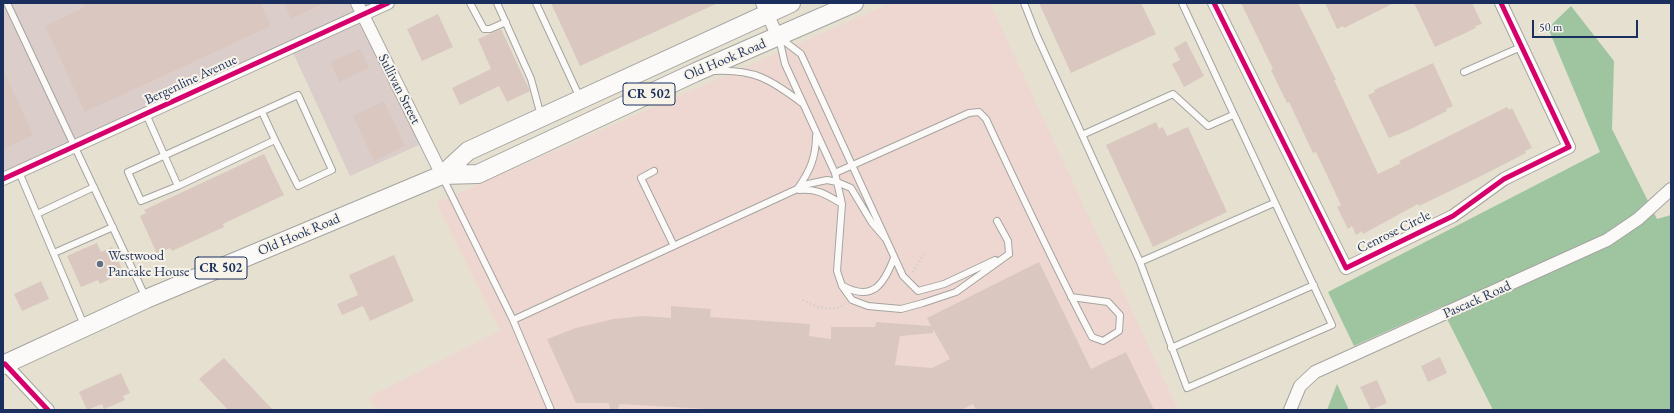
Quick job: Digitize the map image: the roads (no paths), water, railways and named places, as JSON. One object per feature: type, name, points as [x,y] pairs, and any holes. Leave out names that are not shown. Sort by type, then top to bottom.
[{"type":"main road","name":"Old Hook Road","points":[[442,175],[468,150],[580,98],[765,8],[791,3]]},
{"type":"main road","name":"Old Hook Road","points":[[4,364],[146,299],[442,175],[478,174],[696,72],[854,3]]},
{"type":"street","name":"Sullivan Street","points":[[357,3],[442,175]]},
{"type":"street","name":"Bergenline Avenue","points":[[3,179],[388,3]]},
{"type":"street","name":"Cenrose Circle","points":[[1214,3],[1346,268],[1453,216],[1504,179],[1569,147],[1501,3]]},
{"type":"street","points":[[765,8],[778,37]]},
{"type":"street","name":"Pascack Road","points":[[1290,410],[1300,386],[1315,372],[1607,240],[1638,219],[1671,189]]},
{"type":"street","points":[[4,364],[48,410]]},
{"type":"lane","points":[[7,3],[146,299]]},
{"type":"lane","points":[[470,3],[484,29],[490,29],[506,22]]},
{"type":"lane","points":[[497,3],[531,79],[541,116]]},
{"type":"lane","points":[[536,3],[580,98]]},
{"type":"lane","points":[[1024,3],[1036,36],[1140,262],[1187,388],[1332,325],[1182,3]]},
{"type":"lane","points":[[778,37],[785,64],[835,173],[842,204],[837,271],[842,286],[852,300],[868,306],[901,309],[923,303],[956,292],[1010,254]]},
{"type":"lane","points":[[778,37],[800,54],[853,165],[902,276],[918,291],[944,284],[1010,254]]},
{"type":"lane","points":[[1464,72],[1521,47]]},
{"type":"lane","points":[[696,72],[731,70],[764,77],[803,105]]},
{"type":"lane","points":[[1082,134],[1173,94],[1208,126],[1233,115]]},
{"type":"lane","points":[[262,112],[298,186],[332,170],[298,95],[128,172],[141,201],[178,186],[275,140]]},
{"type":"lane","points":[[835,173],[969,113],[979,112],[986,119],[1071,297],[1092,337],[1103,341],[1119,331],[1120,315],[1108,302],[1071,297]]},
{"type":"lane","points":[[146,114],[178,186]]},
{"type":"lane","points":[[796,191],[811,168],[815,154],[816,133]]},
{"type":"lane","points":[[654,171],[641,178],[674,246]]},
{"type":"lane","points":[[19,172],[85,327]]},
{"type":"lane","points":[[442,175],[513,320],[551,410]]},
{"type":"lane","points":[[513,320],[796,191],[808,184],[827,180],[837,182],[851,188],[872,223],[885,238]]},
{"type":"lane","points":[[37,214],[94,187]]},
{"type":"lane","points":[[796,191],[808,189],[821,191],[842,204]]},
{"type":"lane","points":[[1140,262],[1274,203]]},
{"type":"lane","points":[[997,221],[1008,241],[1010,254]]},
{"type":"lane","points":[[54,253],[113,227]]},
{"type":"lane","points":[[842,286],[855,293],[868,291],[880,286],[888,275],[894,258]]},
{"type":"lane","points":[[1171,348],[1314,285]]},
{"type":"place","name":"Westwood Pancake House","points":[[100,264]]}]
